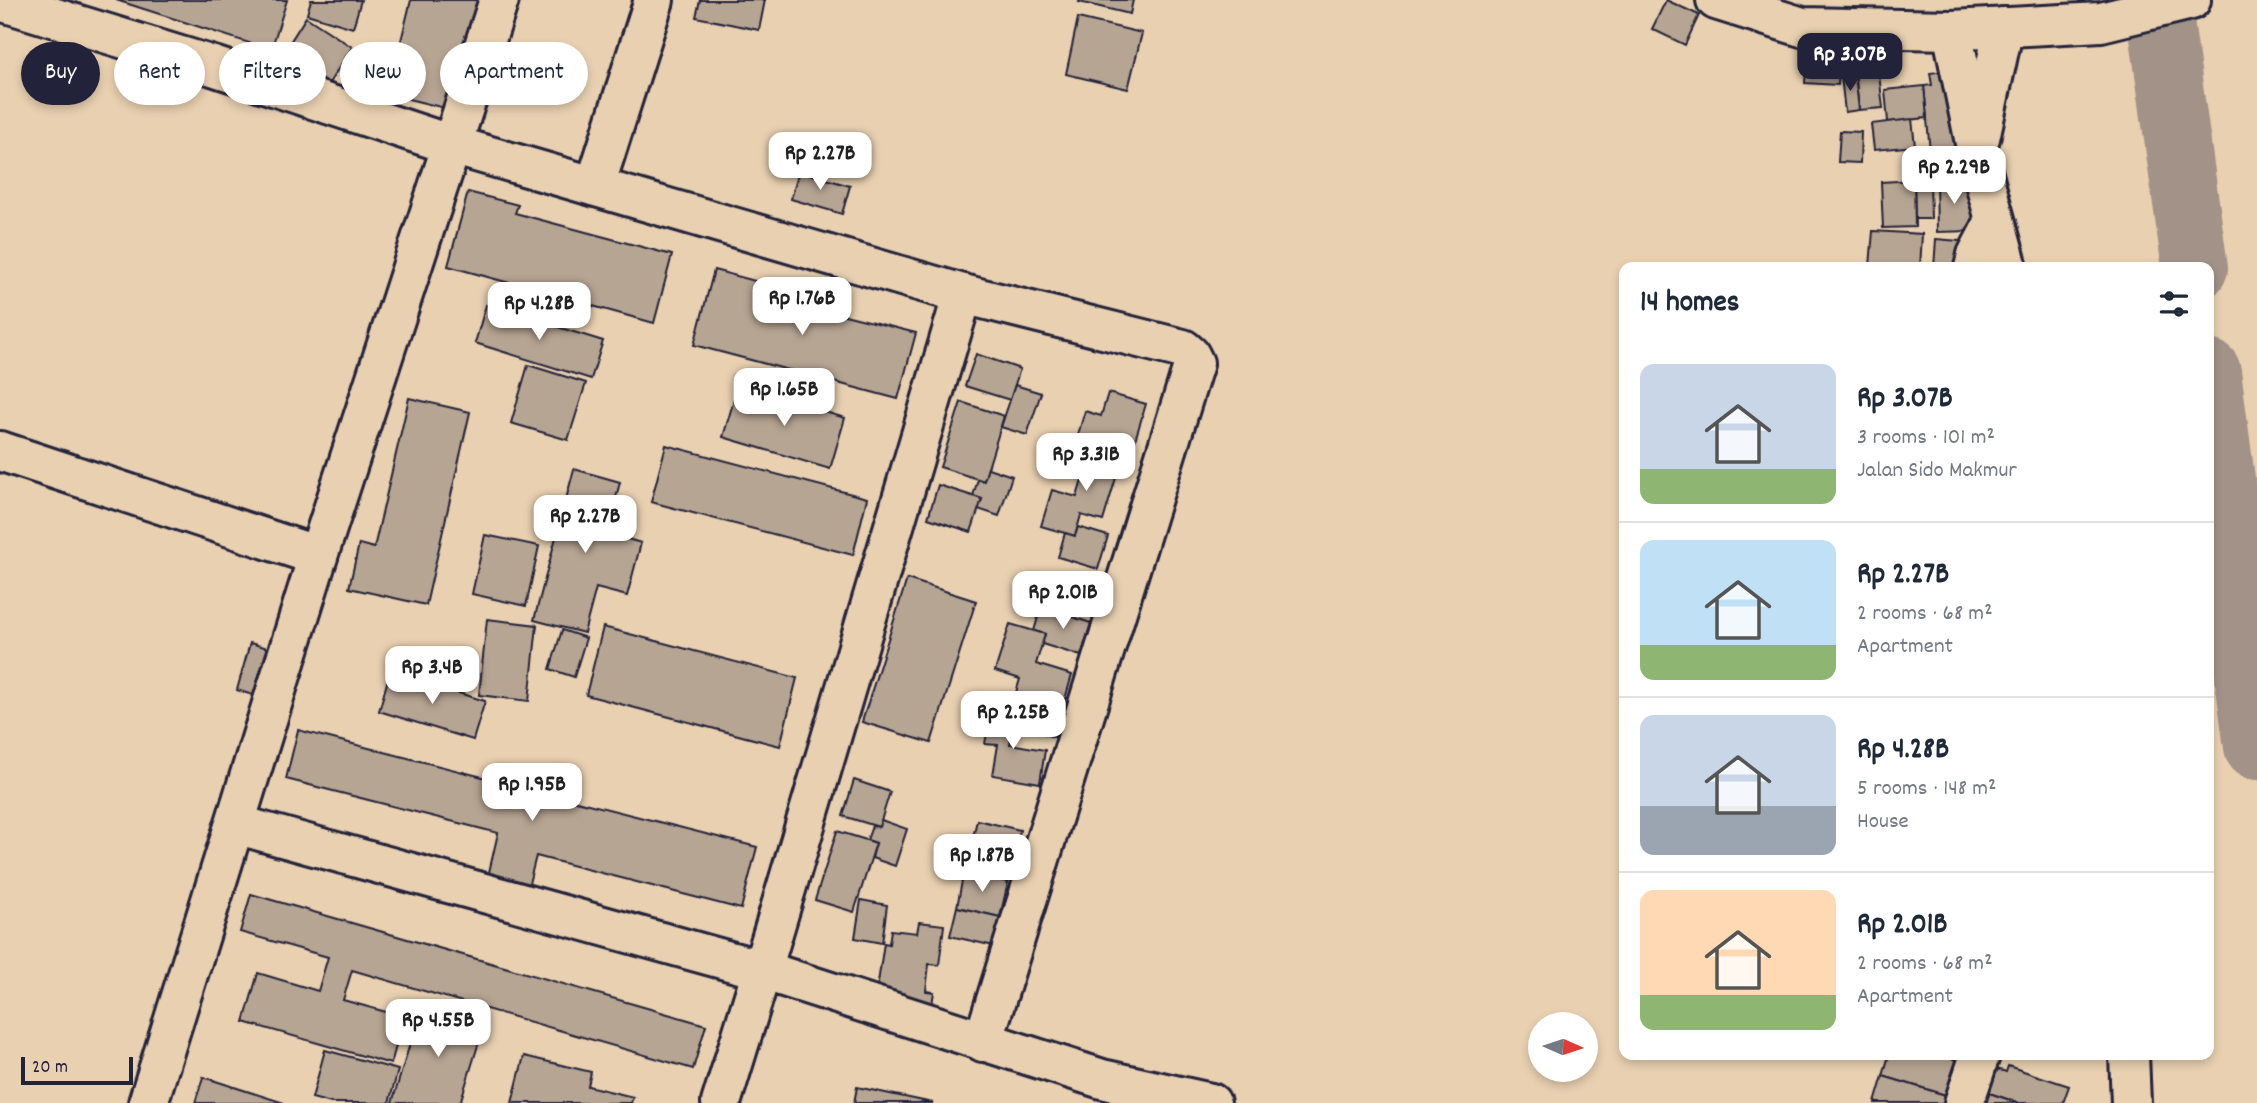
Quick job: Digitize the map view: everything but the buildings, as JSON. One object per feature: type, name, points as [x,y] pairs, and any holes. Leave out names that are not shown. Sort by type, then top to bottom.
[{"type":"street","points":[[148,1103],[318,556],[499,0]]},
{"type":"street","points":[[595,186],[654,0]]},
{"type":"street","points":[[1716,0],[1802,27],[1952,30],[2101,22],[2191,0]]},
{"type":"street","points":[[0,1],[213,66],[452,145],[963,295],[1183,349],[1191,355],[1194,363],[983,1042]]},
{"type":"street","points":[[1977,153],[2004,27]]},
{"type":"street","points":[[1952,30],[1977,153],[2006,262]]},
{"type":"street","points":[[1975,262],[1995,221]]},
{"type":"street","points":[[721,1103],[963,295]]},
{"type":"street","points":[[0,451],[318,556]]},
{"type":"street","points":[[235,824],[762,970],[983,1042],[1098,1091],[1212,1103]]},
{"type":"street","points":[[1964,1103],[1978,1060]]},
{"type":"street","points":[[2129,1060],[2132,1103]]},
{"type":"waterway","points":[[2158,0],[2194,262]]},
{"type":"waterway","points":[[2214,418],[2257,747]]}]
